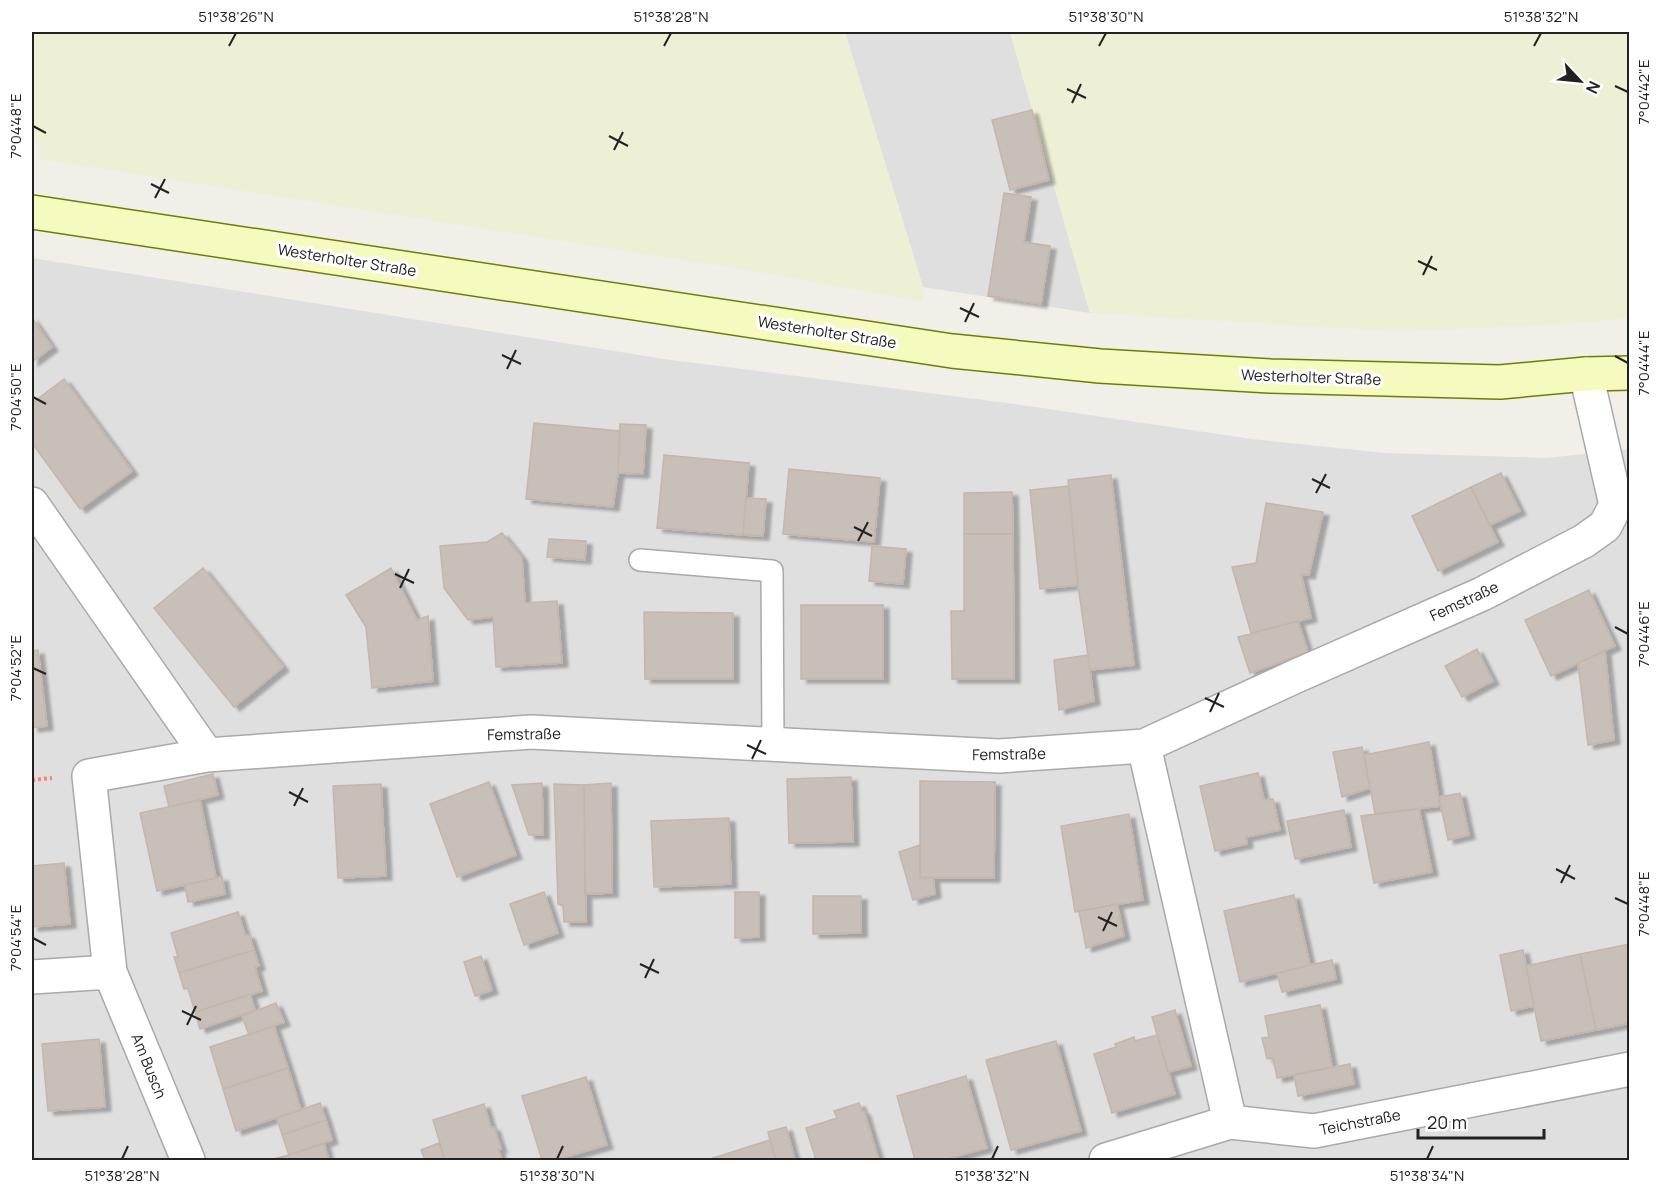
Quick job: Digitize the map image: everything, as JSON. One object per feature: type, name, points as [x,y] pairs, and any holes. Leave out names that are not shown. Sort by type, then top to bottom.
[{"type":"main road","name":"Westerholter Straße","points":[[32,212],[952,351],[1100,366],[1259,376],[1500,382],[1586,374],[1629,373]]},
{"type":"street","name":"Femstraße","points":[[89,776],[207,755],[531,732],[999,756],[1144,746],[1482,594],[1584,541],[1605,526],[1616,505],[1586,374]]},
{"type":"street","points":[[32,504],[207,755]]},
{"type":"street","points":[[1144,746],[1230,1122]]},
{"type":"street","name":"Am Busch","points":[[89,776],[110,972],[188,1161]]},
{"type":"street","points":[[32,977],[110,972]]},
{"type":"street","name":"Teichstraße","points":[[1106,1161],[1230,1122],[1314,1131],[1629,1069]]},
{"type":"lane","points":[[640,560],[772,571],[772,744]]},
{"type":"shaded area","points":[[845,32],[1010,32],[1090,313],[923,287]]},
{"type":"shaded area","points":[[32,258],[664,359],[1015,404],[1252,439],[1385,453],[1547,458],[1629,449],[1629,1160],[32,1160]]},
{"type":"green space","points":[[32,32],[845,32],[923,287],[923,302],[753,271],[39,159],[41,147],[32,139]]},
{"type":"green space","points":[[1010,32],[1629,32],[1629,318],[1582,323],[1401,332],[1090,313]]},
{"type":"building","points":[[1032,110],[1049,180],[1010,190],[992,120]]},
{"type":"building","points":[[1004,193],[1031,197],[1024,242],[1050,246],[1041,304],[988,296]]},
{"type":"building","points":[[32,318],[52,347],[32,362]]},
{"type":"building","points":[[64,379],[132,471],[80,509],[32,443],[32,403]]},
{"type":"building","points":[[534,423],[620,431],[618,473],[613,507],[526,499]]},
{"type":"building","points":[[620,424],[646,425],[643,474],[618,473]]},
{"type":"building","points":[[664,455],[749,463],[743,535],[657,528]]},
{"type":"building","points":[[789,469],[880,478],[874,542],[783,534]]},
{"type":"building","points":[[1501,473],[1520,511],[1490,525],[1471,487]]},
{"type":"building","points":[[1111,475],[1134,665],[1090,670],[1078,585],[1068,480]]},
{"type":"building","points":[[1069,486],[1078,585],[1040,589],[1030,490]]},
{"type":"building","points":[[1471,487],[1498,542],[1438,571],[1412,516]]},
{"type":"building","points":[[1012,492],[1013,534],[964,534],[964,493]]},
{"type":"building","points":[[746,498],[766,499],[763,536],[743,535]]},
{"type":"building","points":[[1266,503],[1323,512],[1309,575],[1301,574],[1311,618],[1251,633],[1232,567],[1256,563]]},
{"type":"building","points":[[502,533],[522,558],[525,603],[557,601],[562,663],[496,667],[493,617],[468,620],[444,588],[440,546],[487,542]]},
{"type":"building","points":[[964,534],[1013,534],[1014,679],[952,679],[951,611],[964,611]]},
{"type":"building","points":[[549,539],[586,541],[585,560],[547,557]]},
{"type":"building","points":[[872,546],[906,549],[903,584],[869,581]]},
{"type":"building","points":[[203,568],[283,667],[234,707],[154,608]]},
{"type":"building","points":[[391,568],[417,620],[428,616],[433,681],[372,688],[366,627],[346,595]]},
{"type":"building","points":[[1589,590],[1615,646],[1551,676],[1525,620]]},
{"type":"building","points":[[801,605],[883,605],[883,679],[801,679]]},
{"type":"building","points":[[644,612],[733,613],[733,679],[645,679]]},
{"type":"building","points":[[1298,621],[1308,652],[1250,673],[1238,637]]},
{"type":"building","points":[[1477,649],[1493,681],[1462,697],[1445,666]]},
{"type":"building","points":[[38,650],[47,726],[32,728],[32,651]]},
{"type":"building","points":[[1605,651],[1614,740],[1588,745],[1578,663]]},
{"type":"building","points":[[1088,655],[1094,701],[1059,710],[1054,660]]},
{"type":"building","points":[[1429,742],[1440,806],[1375,814],[1364,755]]},
{"type":"building","points":[[1362,747],[1370,788],[1342,797],[1333,752]]},
{"type":"building","points":[[1258,773],[1264,800],[1273,799],[1280,830],[1246,837],[1247,844],[1215,851],[1200,786]]},
{"type":"building","points":[[213,774],[218,795],[169,807],[164,786]]},
{"type":"building","points":[[851,777],[853,842],[789,843],[787,779]]},
{"type":"building","points":[[920,781],[995,782],[994,878],[920,878]]},
{"type":"building","points":[[489,782],[516,855],[457,877],[430,804]]},
{"type":"building","points":[[542,783],[543,835],[529,835],[512,785]]},
{"type":"building","points":[[611,783],[612,893],[585,894],[584,785]]},
{"type":"building","points":[[381,784],[386,876],[338,878],[333,786]]},
{"type":"building","points":[[554,784],[584,785],[586,922],[564,922],[563,906],[558,904]]},
{"type":"building","points":[[1460,793],[1469,835],[1448,840],[1439,797]]},
{"type":"building","points":[[200,800],[216,878],[157,891],[140,813]]},
{"type":"building","points":[[1419,809],[1432,872],[1374,883],[1361,816]]},
{"type":"building","points":[[1344,810],[1351,847],[1295,859],[1287,821]]},
{"type":"building","points":[[1129,814],[1143,900],[1075,912],[1061,826]]},
{"type":"building","points":[[729,818],[731,884],[654,887],[651,821]]},
{"type":"building","points":[[920,845],[920,878],[933,877],[935,894],[913,900],[899,852]]},
{"type":"building","points":[[64,863],[70,924],[32,927],[32,866]]},
{"type":"building","points":[[222,877],[225,894],[188,902],[185,885]]},
{"type":"building","points":[[544,892],[558,933],[524,945],[510,904]]},
{"type":"building","points":[[735,892],[759,892],[759,937],[735,938]]},
{"type":"building","points":[[1294,895],[1310,965],[1240,982],[1224,911]]},
{"type":"building","points":[[813,896],[861,896],[861,933],[813,934]]},
{"type":"building","points":[[1117,904],[1124,936],[1086,948],[1079,911]]},
{"type":"building","points":[[238,912],[245,935],[249,935],[254,950],[179,973],[174,957],[178,957],[171,933]]},
{"type":"building","points":[[1630,944],[1630,1023],[1596,1030],[1580,954]]},
{"type":"building","points":[[254,950],[259,966],[255,967],[262,991],[195,1012],[188,988],[184,989],[179,973]]},
{"type":"building","points":[[1523,950],[1534,1006],[1511,1011],[1500,955]]},
{"type":"building","points":[[1580,954],[1596,1030],[1541,1041],[1526,966]]},
{"type":"building","points":[[481,956],[492,990],[475,996],[464,962]]},
{"type":"building","points":[[1332,960],[1336,979],[1282,992],[1277,973]]},
{"type":"building","points":[[250,994],[255,1010],[200,1029],[195,1012]]},
{"type":"building","points":[[276,1003],[284,1022],[249,1035],[242,1016]]},
{"type":"building","points":[[1320,1005],[1332,1067],[1277,1078],[1273,1058],[1267,1059],[1262,1038],[1269,1037],[1265,1016]]},
{"type":"building","points":[[1175,1010],[1191,1066],[1168,1072],[1152,1017]]},
{"type":"building","points":[[274,1026],[288,1068],[223,1089],[210,1047]]},
{"type":"building","points":[[1157,1035],[1175,1094],[1112,1113],[1094,1054],[1116,1047],[1115,1044],[1134,1037],[1135,1041]]},
{"type":"building","points":[[99,1039],[105,1107],[48,1111],[42,1044]]},
{"type":"building","points":[[1056,1041],[1081,1131],[1011,1150],[986,1060]]},
{"type":"building","points":[[1350,1064],[1354,1084],[1298,1096],[1294,1075]]},
{"type":"building","points":[[288,1068],[301,1110],[236,1131],[223,1089]]},
{"type":"building","points":[[966,1076],[987,1148],[943,1160],[915,1160],[897,1096]]},
{"type":"building","points":[[586,1077],[607,1145],[555,1160],[542,1160],[522,1096]]},
{"type":"building","points":[[320,1103],[326,1120],[282,1135],[277,1118]]},
{"type":"building","points":[[859,1103],[864,1111],[879,1160],[816,1160],[806,1128],[837,1118],[834,1111]]},
{"type":"building","points":[[484,1104],[491,1128],[494,1127],[502,1160],[445,1160],[433,1120]]},
{"type":"building","points":[[326,1120],[332,1140],[289,1155],[282,1135]]},
{"type":"building","points":[[786,1127],[795,1160],[776,1160],[768,1132]]},
{"type":"building","points":[[770,1140],[776,1160],[714,1160],[713,1158]]},
{"type":"building","points":[[324,1143],[329,1160],[270,1160],[289,1155]]},
{"type":"building","points":[[439,1143],[445,1160],[425,1160],[421,1150]]}]
